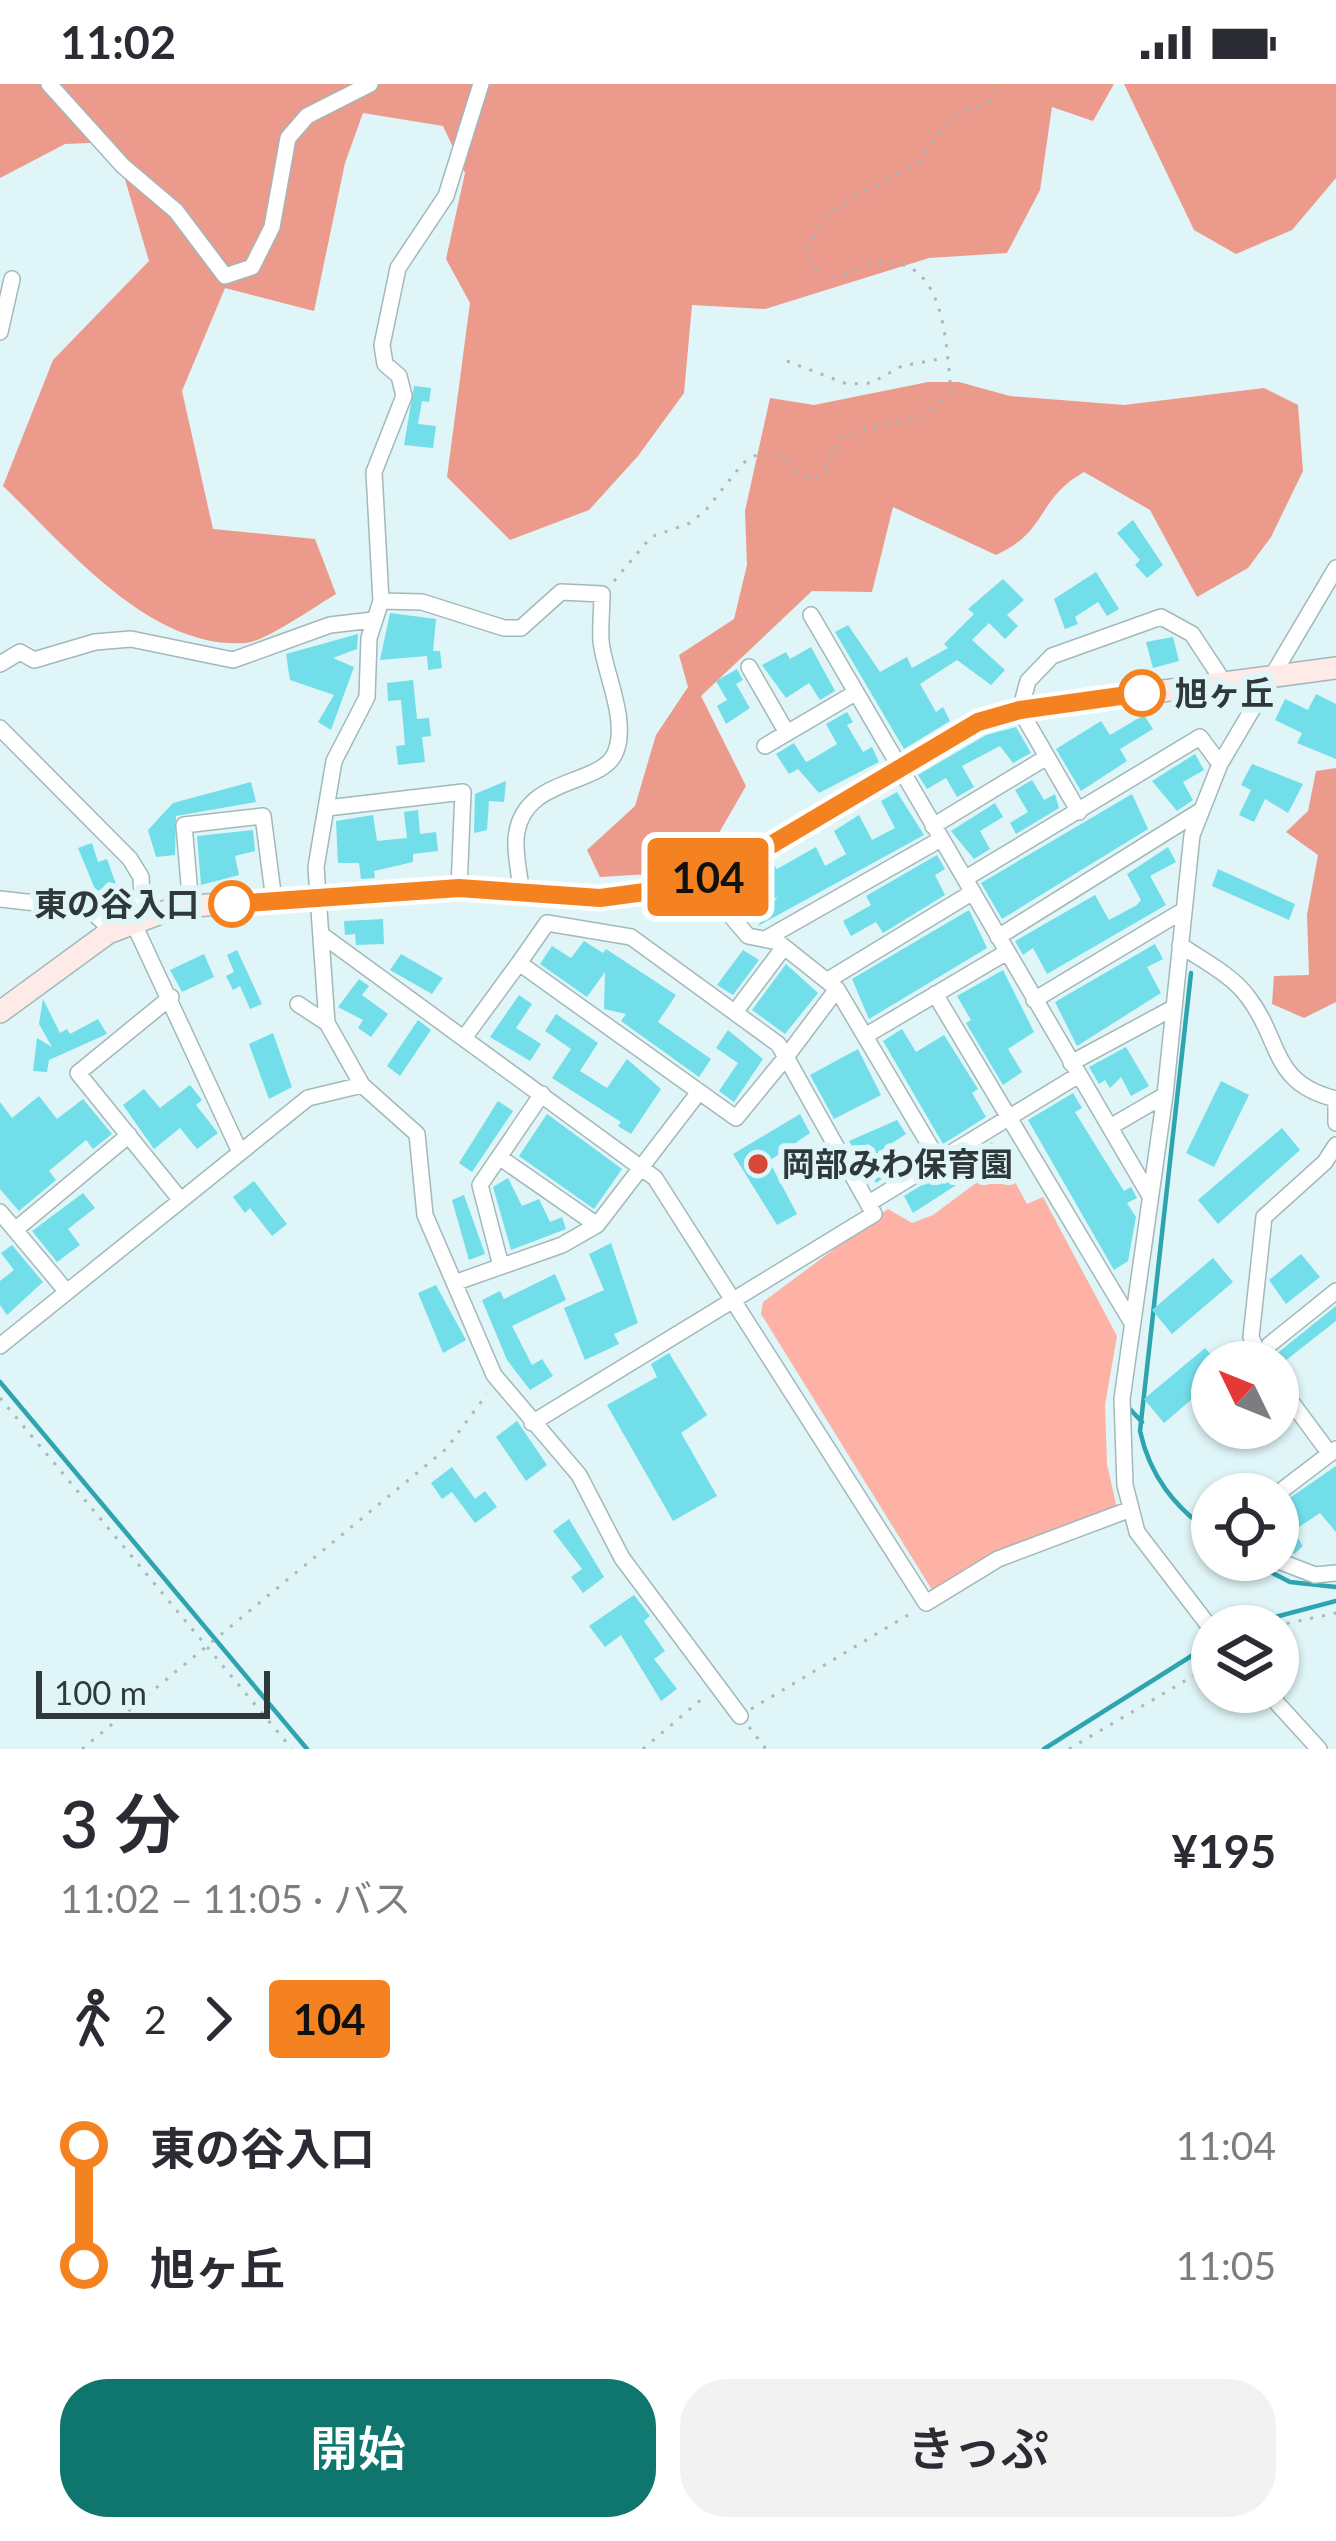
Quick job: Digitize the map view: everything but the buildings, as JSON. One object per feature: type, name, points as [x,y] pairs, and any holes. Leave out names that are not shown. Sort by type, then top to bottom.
[{"type":"main road","points":[[0,1012],[75,952],[130,922],[191,907],[459,888],[522,895],[633,896],[700,880],[754,855],[978,722],[1020,710],[1336,668]]},
{"type":"street","points":[[49,84],[123,166],[176,211],[225,276],[251,268],[272,227],[288,138],[307,116],[370,84]]},
{"type":"street","points":[[481,84],[446,196],[398,268],[382,345],[385,364],[399,376],[404,396],[374,472],[381,601],[373,620],[368,697],[334,761],[316,867],[327,1023],[362,1085],[417,1134],[425,1215],[494,1375],[579,1475],[622,1558],[740,1716]]},
{"type":"street","points":[[0,332],[12,279]]},
{"type":"street","points":[[1192,1605],[1150,1554],[1131,1509],[1122,1400],[1165,1095],[1188,854],[1220,764],[1336,568]]},
{"type":"street","points":[[381,601],[422,602],[504,628],[535,620],[561,592],[602,594],[601,647],[610,661],[619,739],[615,756],[606,766],[562,781],[523,815],[516,837],[522,895]]},
{"type":"street","points":[[811,615],[1150,1196]]},
{"type":"street","points":[[1079,812],[1020,710],[1028,680],[1052,656],[1160,617],[1192,634],[1223,681]]},
{"type":"street","points":[[0,664],[20,652],[34,660],[95,642],[131,639],[233,660],[330,625],[373,620]]},
{"type":"street","points":[[749,668],[787,733]]},
{"type":"street","points":[[765,746],[856,693]]},
{"type":"street","points":[[0,728],[130,859],[141,877],[130,922],[171,997],[239,1150]]},
{"type":"street","points":[[519,963],[736,1118],[786,1057],[833,984],[969,885],[1200,737],[1220,764]]},
{"type":"street","points":[[767,938],[938,833],[1047,757]]},
{"type":"street","points":[[327,808],[463,792],[459,888]]},
{"type":"street","points":[[865,1036],[935,994],[1200,811]]},
{"type":"street","points":[[191,907],[184,825],[263,816],[274,902]]},
{"type":"street","points":[[700,880],[748,936],[767,938],[784,947],[833,984],[939,1161]]},
{"type":"street","points":[[0,899],[89,910],[130,922]]},
{"type":"street","points":[[1034,1000],[1184,910]]},
{"type":"street","points":[[464,1038],[547,923],[631,937],[778,1044],[874,1214],[532,1423]]},
{"type":"street","points":[[322,935],[646,1168],[926,1603],[998,1559],[1131,1509]]},
{"type":"street","points":[[1180,945],[1251,1000],[1287,1073],[1314,1094],[1336,1099],[1336,1123]]},
{"type":"street","points":[[735,1012],[784,947]]},
{"type":"street","points":[[935,994],[1132,1324]]},
{"type":"street","points":[[171,997],[78,1073],[179,1198]]},
{"type":"street","points":[[298,1004],[327,1023]]},
{"type":"street","points":[[869,1203],[1008,1120],[1074,1070],[1173,1008]]},
{"type":"street","points":[[0,1346],[308,1098],[362,1085]]},
{"type":"street","points":[[457,1282],[562,1245],[596,1225],[646,1168],[699,1093]]},
{"type":"street","points":[[501,1266],[479,1185],[542,1094]]},
{"type":"street","points":[[1110,1127],[1165,1095]]},
{"type":"street","points":[[15,1230],[129,1135]]},
{"type":"street","points":[[1253,1341],[1264,1217],[1325,1162],[1336,1145]]},
{"type":"street","points":[[499,1157],[596,1225]]},
{"type":"street","points":[[0,1212],[67,1292]]},
{"type":"street","points":[[1274,1341],[1336,1292]]},
{"type":"street","points":[[1299,1410],[1333,1451],[1299,1477]]},
{"type":"street","points":[[1299,1569],[1315,1575],[1336,1573]]},
{"type":"street","points":[[1287,1713],[1319,1749]]},
{"type":"path","points":[[602,594],[651,538],[690,523],[743,463],[758,454],[784,456],[802,476],[813,479],[823,473],[843,435],[940,406],[951,391],[942,314],[934,291],[921,279],[884,263],[834,281],[819,278],[807,252],[831,207],[914,164],[958,114],[987,106],[996,84]]},
{"type":"path","points":[[787,361],[847,384],[871,383],[902,365],[947,357]]},
{"type":"path","points":[[82,1749],[446,1449],[468,1426],[494,1375]]},
{"type":"path","points":[[0,1398],[292,1749]]},
{"type":"path","points":[[766,1749],[740,1716],[926,1603]]},
{"type":"path","points":[[1299,1621],[1336,1613]]},
{"type":"path","points":[[1069,1749],[1191,1677]]},
{"type":"path","points":[[643,1749],[718,1685]]},
{"type":"shaded area","points":[[0,84],[1114,84],[1093,121],[1052,107],[1040,190],[1007,253],[929,258],[765,309],[692,305],[684,393],[638,456],[589,510],[510,540],[447,477],[470,303],[446,259],[465,173],[443,126],[363,113],[345,163],[314,311],[225,288],[182,391],[213,529],[315,539],[336,594],[278,630],[246,643],[210,641],[143,612],[82,564],[3,486],[53,360],[149,261],[114,142],[65,144],[0,178]]},
{"type":"shaded area","points":[[1124,84],[1336,84],[1336,178],[1292,230],[1236,254],[1194,230]]},
{"type":"shaded area","points":[[928,382],[959,382],[1010,396],[1124,405],[1264,388],[1298,405],[1303,471],[1271,537],[1248,568],[1197,597],[1150,510],[1084,472],[1057,493],[1025,536],[996,555],[893,507],[872,592],[812,591],[701,696],[746,786],[708,852],[649,874],[600,877],[587,850],[635,806],[656,735],[688,687],[679,655],[734,619],[747,565],[745,511],[770,398],[814,405]]},
{"type":"shaded area","points":[[1336,768],[1336,1002],[1304,1018],[1272,1004],[1274,976],[1309,975],[1307,915],[1318,855],[1286,832],[1308,811],[1316,771]]},
{"type":"shaded area","points":[[1004,1162],[1027,1204],[1043,1197],[1117,1336],[1105,1405],[1107,1464],[1118,1513],[934,1593],[761,1314],[763,1302],[888,1209],[912,1223],[933,1215]]},
{"type":"waterway","points":[[1191,973],[1140,1431],[1150,1463],[1166,1490],[1191,1516]]},
{"type":"waterway","points":[[0,1382],[307,1749]]},
{"type":"waterway","points":[[1128,1407],[1142,1422]]},
{"type":"waterway","points":[[1288,1581],[1336,1587]]},
{"type":"waterway","points":[[1299,1611],[1336,1601]]},
{"type":"waterway","points":[[1044,1749],[1191,1656]]},
{"type":"bus line","name":"104","points":[[232,904],[459,888],[600,898],[682,887],[754,855],[978,722],[1020,710],[1142,693]]},
{"type":"place","name":"旭ヶ丘","points":[[1142,693]]},
{"type":"place","name":"東の谷入口","points":[[232,904]]},
{"type":"place","name":"岡部みわ保育園","points":[[758,1164]]}]
